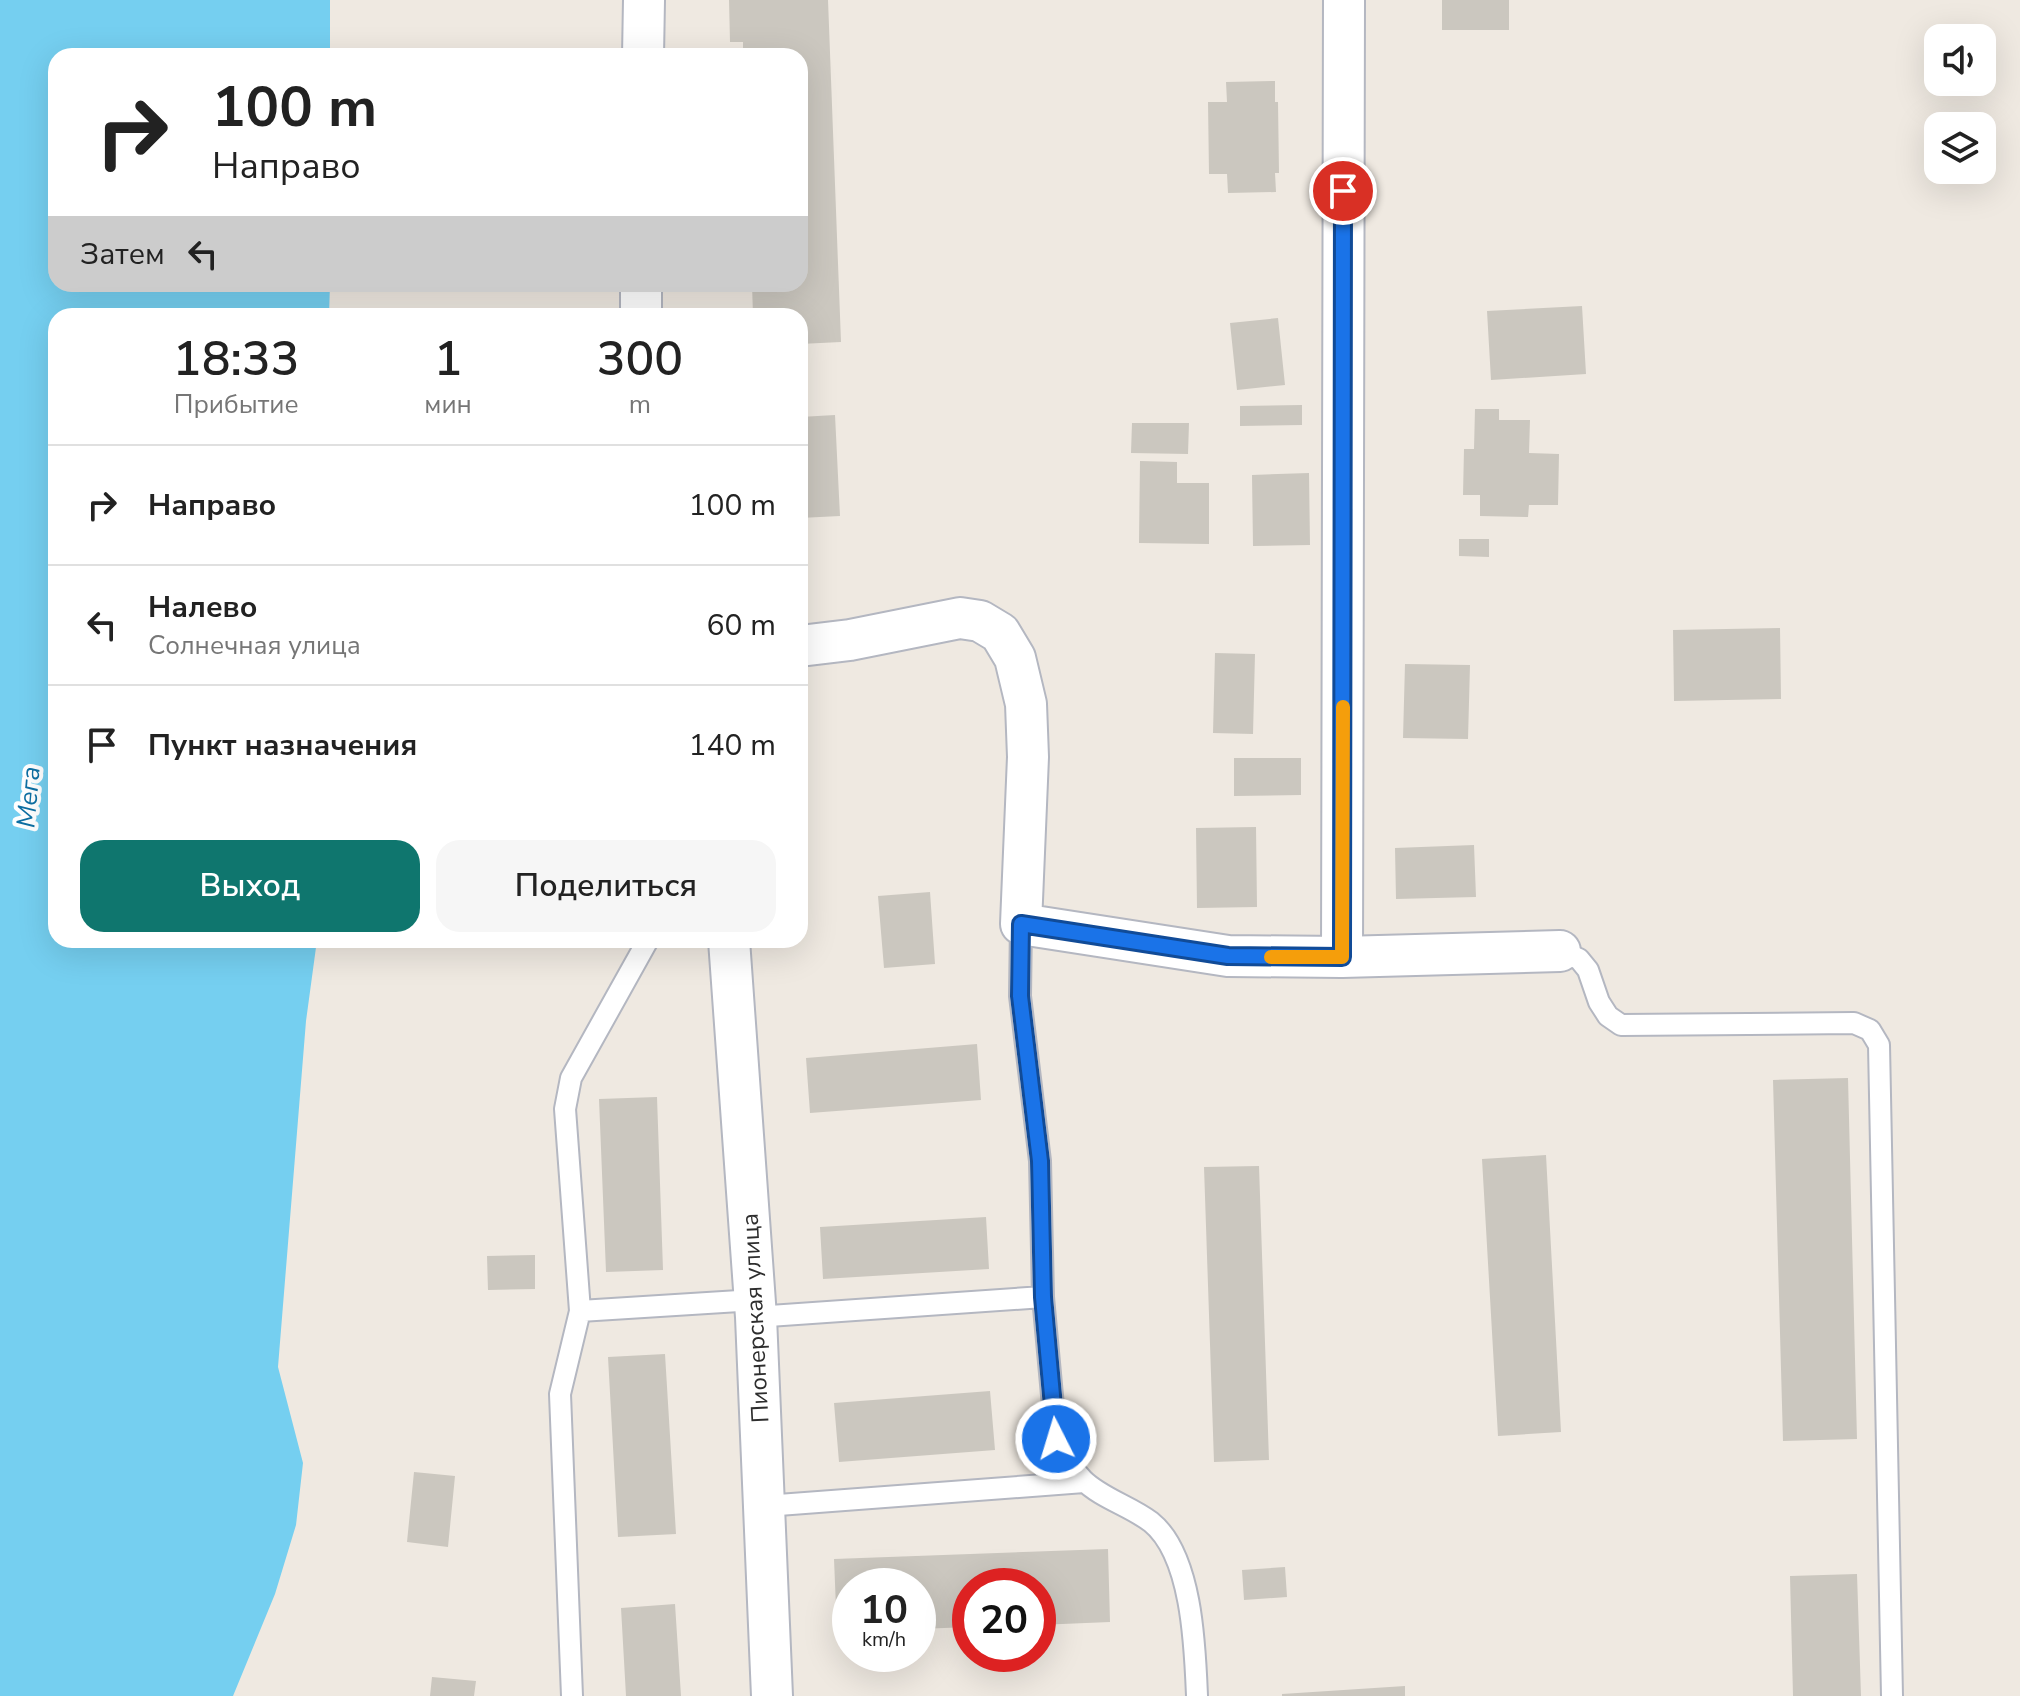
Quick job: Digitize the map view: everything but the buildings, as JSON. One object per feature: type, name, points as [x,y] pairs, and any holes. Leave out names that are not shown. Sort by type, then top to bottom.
[{"type":"street","points":[[643,48],[644,0]]},
{"type":"street","points":[[1342,957],[1344,0]]},
{"type":"street","points":[[808,645],[960,618],[980,621],[1000,633],[1015,658],[1026,704],[1028,757],[1021,924],[1228,956],[1342,957],[1560,951]]},
{"type":"street","name":"Пионерская улица","points":[[730,948],[756,1308],[772,1696]]},
{"type":"lane","points":[[1021,924],[1020,996],[1040,1161],[1043,1297],[1056,1439],[1066,1460],[1084,1482],[1151,1522],[1170,1543],[1185,1579],[1197,1696]]},
{"type":"lane","points":[[572,1696],[560,1394],[580,1311],[565,1109],[571,1078],[644,948]]},
{"type":"lane","points":[[1560,951],[1579,959],[1588,970],[1608,1016],[1621,1025],[1854,1023],[1870,1030],[1879,1045],[1892,1696]]},
{"type":"lane","points":[[580,1311],[1043,1297]]},
{"type":"lane","points":[[765,1506],[1084,1482]]},
{"type":"water","name":"Мега","points":[[0,0],[330,0],[330,48],[48,48],[48,292],[330,292],[329,308],[48,308],[48,948],[316,948],[306,1021],[278,1367],[303,1463],[296,1525],[275,1594],[233,1696],[0,1696]]},
{"type":"slow traffic","points":[[1271,957],[1342,957],[1343,707]]},
{"type":"route","points":[[1056,1439],[1043,1297],[1040,1161],[1020,996],[1021,924],[1228,956],[1342,957],[1343,191]]}]
